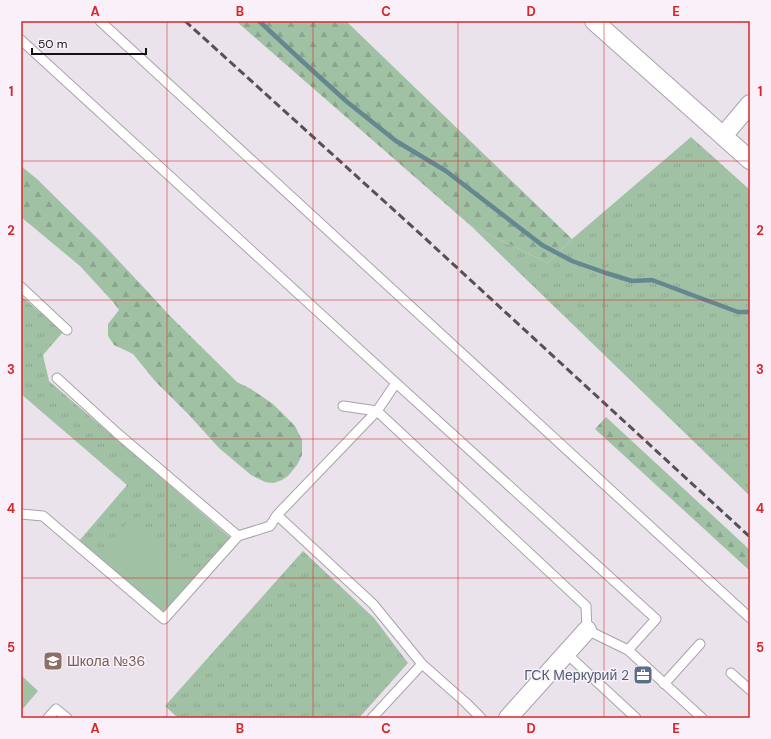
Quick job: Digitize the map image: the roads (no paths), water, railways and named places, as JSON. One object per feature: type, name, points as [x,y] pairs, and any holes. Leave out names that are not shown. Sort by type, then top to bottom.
[{"type":"street","points":[[594,21],[750,160]]},
{"type":"street","points":[[722,136],[750,104]]},
{"type":"street","points":[[508,718],[587,630]]},
{"type":"lane","points":[[100,21],[750,618]]},
{"type":"lane","points":[[21,40],[656,619],[628,650]]},
{"type":"lane","points":[[21,287],[67,330]]},
{"type":"lane","points":[[57,378],[118,433],[238,536]]},
{"type":"lane","points":[[21,514],[43,516],[164,619],[238,536],[270,526],[277,515],[377,411],[396,383]]},
{"type":"lane","points":[[343,406],[377,411],[586,606],[587,630],[628,650],[702,718]]},
{"type":"lane","points":[[277,515],[373,604],[422,664],[481,718]]},
{"type":"lane","points":[[664,684],[700,644]]},
{"type":"lane","points":[[566,653],[636,718]]},
{"type":"lane","points":[[372,718],[422,664]]},
{"type":"lane","points":[[731,673],[750,690]]},
{"type":"lane","points":[[48,718],[56,709],[67,718]]},
{"type":"waterway","points":[[259,21],[346,101],[396,141],[446,171],[542,245],[572,261],[606,273],[632,281],[652,280],[738,312],[750,312]]},
{"type":"railway","points":[[185,21],[416,230],[750,537]]},
{"type":"place","name":"Школа №36","points":[[53,661]]},
{"type":"place","name":"ГСК Меркурий 2","points":[[643,675]]}]
